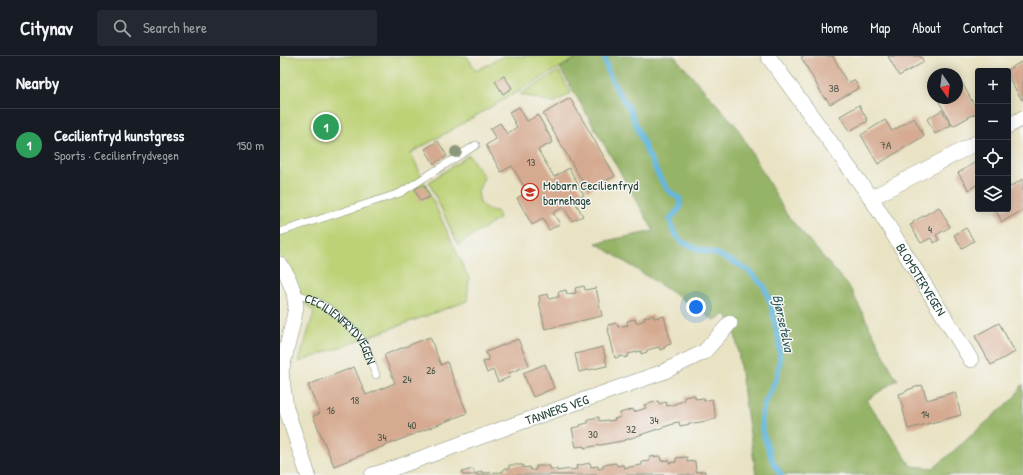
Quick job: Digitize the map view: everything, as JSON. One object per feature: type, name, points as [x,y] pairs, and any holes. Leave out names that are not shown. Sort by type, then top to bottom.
[{"type":"street","name":"BLOMSTERVEGEN","points":[[768,56],[871,198],[970,360]]},
{"type":"street","points":[[1011,124],[1023,118]]},
{"type":"street","points":[[871,198],[975,144]]},
{"type":"street","name":"CECILIENFRYDVEGEN","points":[[280,264],[287,275],[294,293],[296,307],[281,372],[286,408],[308,475]]},
{"type":"street","name":"TANNERS VEG","points":[[372,475],[387,473],[513,424],[663,372],[704,352],[730,323]]},
{"type":"lane","points":[[280,232],[400,193],[476,145]]},
{"type":"lane","name":"CECILIENFRYDVEGEN","points":[[294,293],[316,301],[334,312],[358,334],[365,344],[376,375]]},
{"type":"green space","points":[[280,56],[467,56],[476,71],[503,56],[580,56],[411,153],[469,279],[467,301],[299,362],[314,312],[280,279]]},
{"type":"green space","points":[[580,56],[674,56],[737,127],[787,215],[850,288],[894,375],[898,379],[867,400],[911,466],[934,468],[1014,398],[1023,384],[1023,475],[756,475],[736,338],[726,314],[714,320],[596,243],[654,231],[560,68]]},
{"type":"green space","points":[[559,71],[571,93],[554,103],[520,94]]},
{"type":"green space","points":[[469,155],[484,177],[478,192],[480,203],[488,210],[497,211],[499,219],[458,245],[429,182]]},
{"type":"building","points":[[833,56],[847,83],[854,80],[859,88],[830,104],[826,98],[825,99],[801,57]]},
{"type":"building","points":[[888,56],[920,56],[924,62],[899,76]]},
{"type":"building","points":[[1021,62],[1023,65],[1022,100],[1011,82],[1010,68]]},
{"type":"building","points":[[504,76],[512,88],[503,94],[495,81]]},
{"type":"building","points":[[963,85],[975,107],[975,114],[953,126],[940,104],[963,104]]},
{"type":"building","points":[[570,98],[615,176],[588,191],[543,114]]},
{"type":"building","points":[[859,105],[868,121],[849,131],[840,116]]},
{"type":"building","points":[[519,107],[527,121],[538,115],[553,142],[538,150],[554,177],[569,168],[584,195],[574,200],[583,216],[572,221],[564,207],[553,213],[560,224],[549,230],[543,219],[532,225],[517,198],[527,192],[512,166],[501,172],[486,145],[496,139],[490,129],[500,123],[507,134],[517,127],[509,112]]},
{"type":"building","points":[[942,110],[951,125],[935,134],[927,119]]},
{"type":"building","points":[[914,118],[924,136],[878,164],[861,135],[885,120],[892,131]]},
{"type":"building","points":[[438,141],[447,156],[434,164],[425,149]]},
{"type":"building","points":[[975,163],[975,186],[969,190],[958,173]]},
{"type":"building","points":[[1023,179],[1023,210],[1002,222],[997,212],[1011,212],[1011,186]]},
{"type":"building","points":[[424,185],[430,197],[420,201],[415,189]]},
{"type":"building","points":[[939,207],[950,227],[936,235],[939,240],[934,243],[931,238],[921,243],[910,225]]},
{"type":"building","points":[[966,228],[974,241],[962,248],[954,235]]},
{"type":"building","points":[[584,286],[585,290],[596,288],[602,316],[545,329],[539,296],[548,294],[549,299],[559,297],[558,292],[566,290],[567,294],[576,293],[575,288]]},
{"type":"building","points":[[653,315],[654,318],[664,316],[671,344],[660,350],[659,347],[647,350],[647,352],[641,354],[641,351],[628,354],[629,356],[624,358],[623,356],[615,358],[608,325],[617,323],[618,327],[628,325],[627,321],[635,319],[636,323],[645,320],[644,317]]},
{"type":"building","points":[[999,323],[1015,352],[991,365],[975,336]]},
{"type":"building","points":[[430,337],[441,365],[447,362],[467,413],[334,466],[313,416],[320,413],[308,385],[354,367],[366,395],[395,383],[384,355]]},
{"type":"building","points":[[518,339],[529,365],[509,373],[510,377],[498,382],[493,370],[487,373],[483,362],[489,360],[486,352]]},
{"type":"building","points":[[603,347],[607,366],[579,372],[575,354]]},
{"type":"building","points":[[545,364],[554,388],[533,397],[523,373]]},
{"type":"building","points":[[922,385],[927,400],[955,392],[961,415],[908,429],[899,394]]},
{"type":"building","points":[[695,395],[695,399],[704,398],[704,401],[712,399],[716,419],[680,426],[679,422],[673,423],[622,441],[584,448],[584,446],[576,447],[572,428],[588,423],[588,419],[599,417],[599,421],[615,420],[614,419],[621,417],[620,413],[633,409],[634,412],[646,408],[644,405],[658,401],[659,404],[666,402],[667,406],[684,401],[684,397]]},
{"type":"building","points":[[660,456],[661,461],[669,460],[669,463],[676,462],[676,458],[687,457],[687,462],[695,461],[696,472],[705,471],[705,475],[463,475],[462,472],[473,469],[475,474],[482,471],[482,473],[503,472],[503,469],[509,469],[509,465],[523,465],[523,468],[530,467],[530,470],[536,470],[536,466],[550,466],[550,469],[557,469],[557,471],[572,470],[577,469],[576,466],[590,463],[591,467],[598,466],[598,469],[603,468],[603,465],[616,463],[617,466],[623,465],[624,468],[642,465],[642,462],[650,461],[649,457]]},
{"type":"waterway","name":"Bjørsetelva","points":[[604,56],[608,72],[618,92],[630,110],[647,152],[661,180],[669,191],[680,199],[680,208],[670,219],[673,231],[682,242],[700,250],[717,254],[736,263],[750,272],[764,286],[771,305],[779,341],[780,361],[776,380],[764,405],[762,430],[772,460],[781,475]]},
{"type":"place","name":"Cecilienfryd kunstgress","points":[[326,127]]},
{"type":"place","name":"Mobarn Cecilienfryd barnehage","points":[[530,192]]}]
